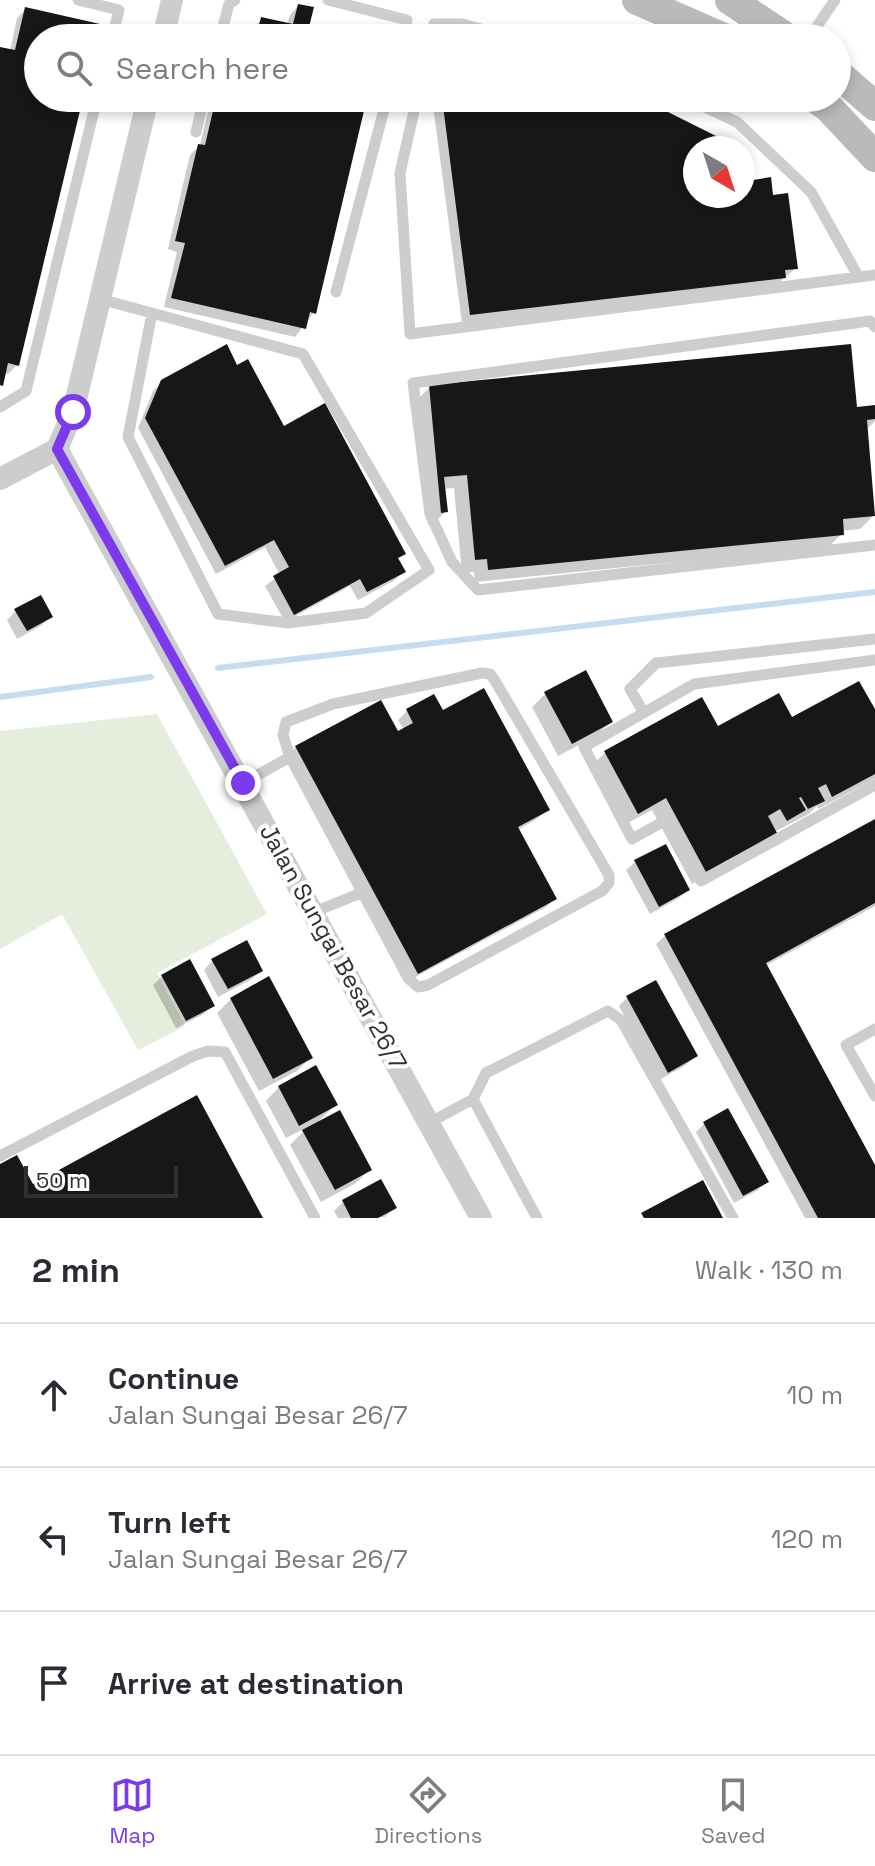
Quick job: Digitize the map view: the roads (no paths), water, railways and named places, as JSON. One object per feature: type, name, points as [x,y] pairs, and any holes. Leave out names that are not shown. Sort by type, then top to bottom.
[{"type":"street","points":[[166,24],[172,0]]},
{"type":"street","points":[[637,0],[692,24]]},
{"type":"street","points":[[730,0],[766,24]]},
{"type":"street","points":[[851,85],[875,106]]},
{"type":"street","points":[[0,479],[57,449],[73,412],[145,112]]},
{"type":"street","points":[[833,112],[875,157]]},
{"type":"street","name":"Jalan Sungai Besar 26/7","points":[[57,449],[481,1218]]},
{"type":"lane","points":[[78,0],[119,10],[116,24]]},
{"type":"lane","points":[[224,24],[229,4],[235,0]]},
{"type":"lane","points":[[328,0],[356,3],[407,20],[406,24]]},
{"type":"lane","points":[[819,24],[835,0]]},
{"type":"lane","points":[[434,24],[462,24]]},
{"type":"lane","points":[[0,407],[26,391],[94,112]]},
{"type":"lane","points":[[196,132],[201,112]]},
{"type":"lane","points":[[336,292],[383,112]]},
{"type":"lane","points":[[414,112],[400,173],[410,334],[875,275]]},
{"type":"lane","points":[[715,112],[737,122],[811,192],[858,276]]},
{"type":"lane","points":[[100,299],[152,313],[303,354],[429,570],[366,613],[288,623],[218,614],[128,437],[152,313]]},
{"type":"lane","points":[[875,327],[870,321],[413,383],[430,514],[452,562],[478,590],[875,545]]},
{"type":"lane","points":[[644,713],[630,689],[656,663],[874,640],[875,660],[694,684],[644,713],[584,747],[632,839],[666,820],[701,881],[875,785]]},
{"type":"lane","points":[[482,673],[490,674],[609,875],[609,883],[602,891],[428,985],[418,987],[408,978],[290,757],[283,735],[286,722],[333,704],[482,673]]},
{"type":"lane","points":[[243,783],[290,757]]},
{"type":"lane","points":[[314,912],[361,893]]},
{"type":"lane","points":[[429,1123],[473,1099],[486,1073],[608,1011],[621,1020],[733,1218]]},
{"type":"lane","points":[[875,1029],[846,1045],[875,1096]]},
{"type":"lane","points":[[0,1156],[193,1056],[208,1051],[225,1052],[315,1218]]},
{"type":"lane","points":[[473,1099],[537,1218]]},
{"type":"waterway","points":[[218,668],[875,592]]},
{"type":"waterway","points":[[0,697],[151,677]]}]
